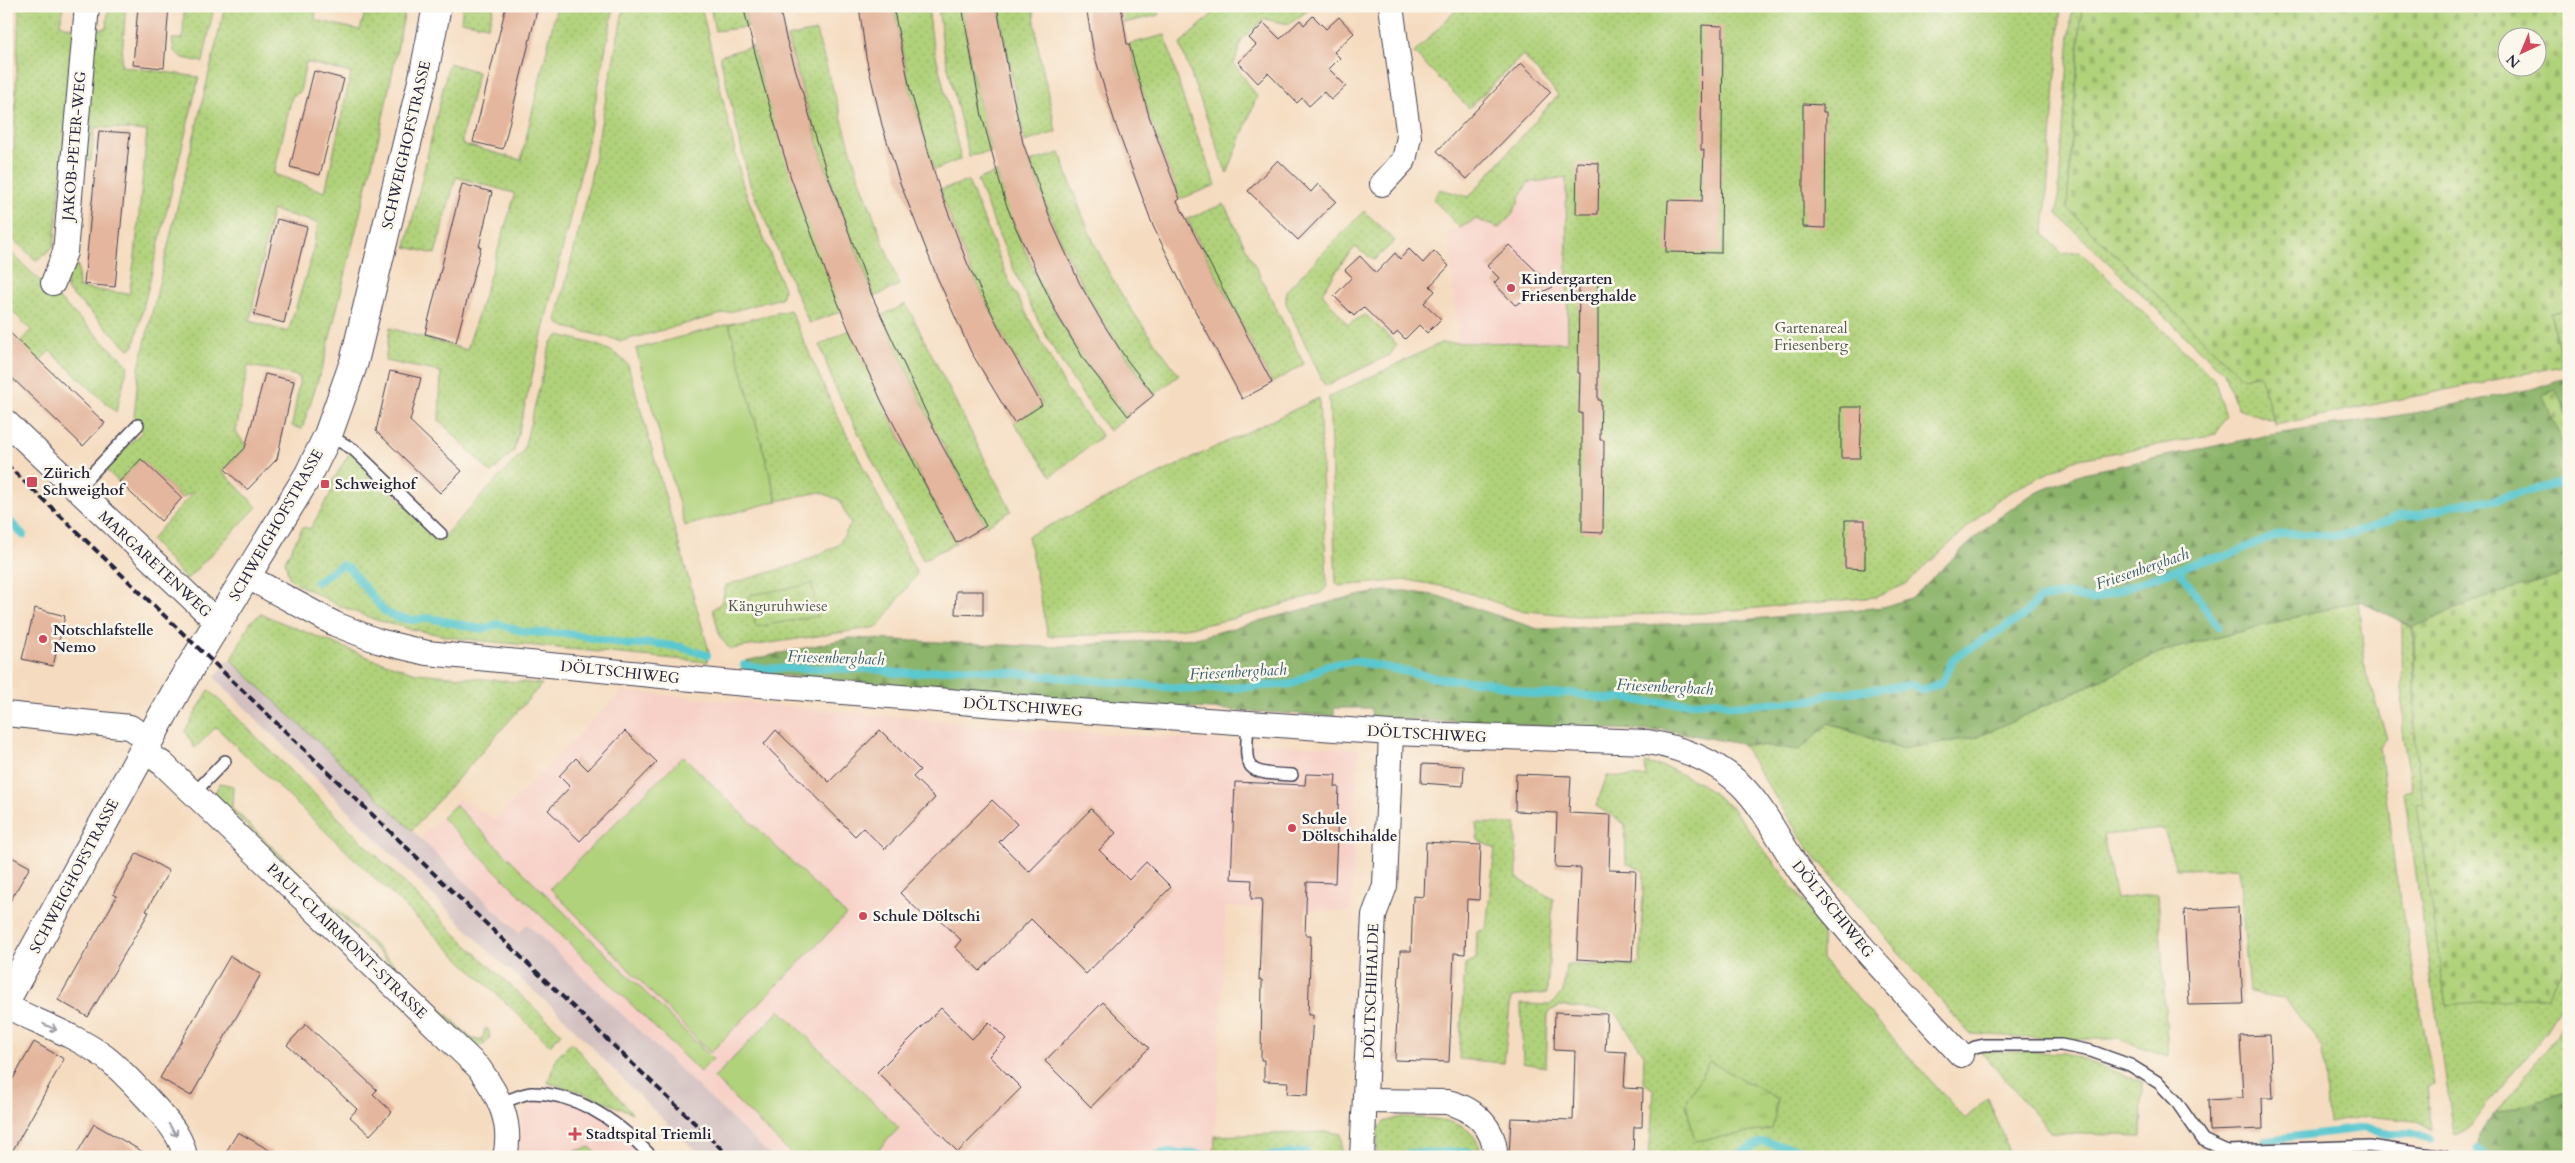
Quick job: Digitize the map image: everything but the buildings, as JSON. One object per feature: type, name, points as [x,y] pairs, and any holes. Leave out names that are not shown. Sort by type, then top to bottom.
[{"type":"main road","name":"SCHWEIGHOFSTRASSE","points":[[6,1000],[146,745],[309,474],[328,435],[354,362],[422,82],[437,6]]},
{"type":"street","name":"JAKOB-PETER-WEG","points":[[53,283],[65,252],[87,6]]},
{"type":"street","points":[[1382,184],[1404,160],[1409,137],[1392,6]]},
{"type":"street","name":"MARGARETENWEG","points":[[6,422],[218,623]]},
{"type":"street","name":"DÖLTSCHIWEG","points":[[246,576],[335,624],[378,642],[427,653],[732,683],[996,705],[1391,733],[1648,742],[1686,750],[1706,760],[1741,785],[1755,801],[1804,876],[1833,913],[1961,1055]]},
{"type":"street","points":[[6,714],[130,727],[146,745]]},
{"type":"street","name":"DÖLTSCHIHALDE","points":[[1362,1157],[1374,915],[1385,886],[1391,733]]},
{"type":"street","name":"PAUL-CLAIRMONT-STRASSE","points":[[146,745],[193,794],[479,1068],[502,1103],[508,1129],[505,1157]]},
{"type":"street","points":[[6,1006],[74,1038],[104,1057],[134,1083],[166,1120],[183,1144],[186,1157]]},
{"type":"street","points":[[1366,1101],[1447,1102],[1458,1104],[1470,1110],[1487,1126],[1496,1146],[1495,1157]]},
{"type":"lane","points":[[76,490],[138,425]]},
{"type":"lane","points":[[328,435],[353,449],[441,534]]},
{"type":"lane","points":[[1248,723],[1247,760],[1252,770],[1258,773],[1292,775]]},
{"type":"lane","points":[[193,794],[225,761]]},
{"type":"lane","name":"DÖLTSCHIWEG","points":[[1961,1055],[1975,1047],[1984,1045],[2061,1045],[2091,1051],[2130,1065],[2159,1083],[2176,1101],[2203,1140],[2227,1151],[2369,1146],[2445,1157]]},
{"type":"lane","points":[[502,1103],[530,1093],[582,1104],[604,1114],[637,1141],[652,1157]]},
{"type":"shaded area","name":"Kindergarten Friesenberghalde","points":[[1566,176],[1568,342],[1459,343],[1448,233],[1476,219],[1512,215],[1527,183]]},
{"type":"shaded area","points":[[227,660],[238,664],[519,933],[527,924],[772,1157],[702,1157],[639,1096],[558,1012],[496,958],[215,678]]},
{"type":"shaded area","name":"Schule Döltschi","points":[[622,691],[1024,729],[1359,749],[1351,912],[1226,907],[1214,1157],[772,1157],[527,925],[519,933],[420,839],[459,799],[495,820]]},
{"type":"shaded area","name":"Stadtspital Triemli","points":[[537,1095],[602,1110],[656,1157],[516,1157],[523,1112]]},
{"type":"green space","points":[[19,6],[63,6],[60,24],[77,30],[54,246],[37,261],[6,233],[6,157],[14,149]]},
{"type":"green space","points":[[109,6],[126,6],[121,66],[199,77],[134,346],[129,349],[67,290],[68,264],[78,266],[79,288],[129,294],[135,257],[147,131],[95,127],[91,160],[79,160],[91,31],[106,28]]},
{"type":"green space","points":[[184,6],[214,6],[203,62],[183,58],[174,51],[172,39],[183,39]]},
{"type":"green space","points":[[225,6],[316,6],[315,20],[360,30],[367,6],[406,6],[381,127],[325,358],[302,429],[292,426],[300,377],[248,366],[236,432],[247,447],[222,471],[257,507],[186,580],[151,540],[195,490],[182,498],[141,459],[119,482],[104,468],[142,432],[134,417],[139,368]],"holes":[[[306,62],[351,73],[325,192],[274,174],[292,96],[300,92]],[[272,210],[318,223],[312,256],[288,332],[250,321]]]},
{"type":"green space","points":[[463,6],[494,6],[488,26],[461,21]]},
{"type":"green space","points":[[557,6],[614,6],[585,155],[514,451],[491,473],[439,420],[441,372],[385,361],[390,328],[467,350],[514,198],[514,193],[456,177],[435,254],[406,247],[449,63],[478,72],[462,137],[462,144],[521,160]]},
{"type":"green space","points":[[624,6],[701,6],[743,186],[784,289],[781,298],[622,341],[565,327],[558,323],[557,317],[585,206]]},
{"type":"green space","points":[[710,6],[744,6],[748,27],[715,31]]},
{"type":"green space","points":[[893,6],[928,6],[932,39],[961,159],[934,170],[910,89]]},
{"type":"green space","points":[[938,6],[963,6],[971,66],[991,152],[969,156],[943,46]]},
{"type":"green space","points":[[998,6],[1033,6],[1038,47],[1056,132],[1025,142]]},
{"type":"green space","points":[[1121,6],[1158,6],[1159,15],[1123,23]]},
{"type":"green space","points":[[1221,6],[1314,6],[1289,24],[1264,19],[1242,39],[1234,64],[1257,96],[1227,174],[1180,44]]},
{"type":"green space","name":"Gartenareal Friesenberg","points":[[1460,6],[2061,6],[2044,234],[2062,254],[2080,252],[2214,379],[2226,416],[2216,434],[2074,460],[2017,488],[1996,501],[1906,584],[1876,597],[1702,613],[1577,616],[1518,610],[1457,589],[1407,580],[1339,586],[1336,583],[1329,397],[1441,343],[1568,342],[1566,177],[1527,183],[1512,215],[1499,228],[1476,219],[1460,228],[1433,199],[1440,189],[1469,197],[1558,95],[1523,55],[1469,108],[1414,53]]},
{"type":"green space","points":[[2072,6],[2082,6],[2067,208],[2262,372],[2278,422],[2238,409],[2224,373],[2057,214]]},
{"type":"green space","points":[[2082,6],[2569,6],[2569,301],[2561,311],[2550,313],[2562,366],[2275,425],[2260,374],[2243,378],[2067,208]]},
{"type":"green space","points":[[816,31],[858,174],[899,285],[874,297],[826,170],[787,37]]},
{"type":"green space","points":[[1165,35],[1185,104],[1216,185],[1180,199],[1149,116],[1129,44]]},
{"type":"green space","points":[[752,46],[794,179],[842,311],[809,323],[750,185],[720,56]]},
{"type":"green space","points":[[1060,153],[1080,210],[1105,265],[1131,310],[1179,375],[1154,395],[1114,339],[1097,311],[1068,255],[1042,195],[1030,162]]},
{"type":"green space","points":[[997,172],[1020,238],[1049,301],[1086,361],[1128,416],[1109,431],[1082,395],[1045,334],[1009,258],[977,180]]},
{"type":"green space","points":[[968,181],[1008,279],[1067,390],[1102,436],[1051,476],[1014,423],[1042,404],[1003,336],[968,265],[940,190]]},
{"type":"green space","points":[[1224,204],[1304,364],[1272,383],[1187,219]]},
{"type":"green space","points":[[1364,211],[1395,241],[1374,260],[1355,247],[1322,293],[1348,325],[1365,314],[1397,344],[1390,355],[1325,386],[1286,303],[1286,291]]},
{"type":"green space","points":[[6,248],[128,365],[116,412],[50,351],[12,387],[6,382],[6,357],[31,330],[6,305]]},
{"type":"green space","points":[[2569,301],[2569,362],[2562,366],[2550,313],[2561,311]]},
{"type":"green space","points":[[906,304],[1011,511],[986,526],[931,422],[881,316]]},
{"type":"green space","points":[[790,310],[833,407],[917,574],[878,627],[730,649],[720,637],[713,609],[722,602],[726,585],[802,563],[838,545],[851,524],[839,500],[820,492],[777,501],[729,324]]},
{"type":"green space","points":[[729,324],[777,501],[685,526],[636,349]]},
{"type":"green space","points":[[849,330],[900,438],[956,543],[923,560],[834,385],[820,345]]},
{"type":"green space","points":[[560,335],[606,349],[621,358],[628,365],[709,651],[707,662],[462,639],[410,629],[376,620],[340,606],[295,583],[289,577],[285,561],[303,527],[310,529],[331,493],[328,489],[350,452],[441,539],[523,452],[551,342]]},
{"type":"green space","points":[[2569,376],[2569,573],[2482,598],[2414,627],[2358,601],[2161,652],[1978,737],[1900,749],[1829,723],[1800,750],[1735,743],[1661,729],[1656,731],[1372,718],[1371,708],[1334,708],[1334,716],[1073,701],[743,672],[745,661],[850,638],[1047,647],[1196,638],[1342,599],[1384,591],[1406,591],[1438,596],[1538,629],[1721,622],[1883,607],[1911,598],[1990,524],[2031,495],[2083,473],[2269,435],[2414,413],[2536,388]]},
{"type":"green space","points":[[2556,390],[2569,422],[2569,460],[2543,395]]},
{"type":"green space","points":[[1319,398],[1327,586],[1321,593],[1240,617],[1193,627],[1131,633],[1048,636],[1028,536]]},
{"type":"green space","points":[[2569,573],[2569,958],[2547,996],[2446,1005],[2416,804],[2423,803],[2415,738],[2414,627],[2482,598]]},
{"type":"green space","name":"Känguruhwiese","points":[[812,584],[817,616],[756,627],[750,595]]},
{"type":"green space","points":[[2358,601],[2366,673],[2387,738],[2380,747],[2395,870],[2434,1085],[2427,1087],[2432,1131],[2415,1121],[2367,1116],[2328,1123],[2323,1048],[2284,998],[2249,993],[2239,868],[2176,869],[2164,829],[2103,835],[2116,899],[2158,894],[2168,1056],[2118,1039],[2055,1039],[1970,1034],[1807,847],[1742,744],[1800,750],[1828,723],[1900,749],[1978,737],[2161,652]]},
{"type":"green space","points":[[261,614],[373,659],[416,673],[542,684],[412,830],[231,660],[251,621]]},
{"type":"green space","points":[[2402,622],[2413,628],[2415,738],[2423,803],[2416,804],[2546,996],[2569,958],[2569,993],[2548,1029],[2468,1129],[2457,1136],[2454,1134],[2404,792],[2413,790],[2403,739]]},
{"type":"green space","points":[[209,690],[465,943],[561,1033],[550,1045],[216,727],[195,748],[185,731]]},
{"type":"green space","points":[[683,756],[846,915],[710,1053],[550,888]]},
{"type":"green space","points":[[1645,763],[1668,768],[1700,783],[1733,809],[1822,926],[1822,959],[1965,1119],[1988,1098],[2011,1157],[1649,1157],[1654,1090],[1643,1082],[1644,1054],[1615,1012],[1560,1006],[1548,1012],[1546,1067],[1523,1063],[1521,1004],[1550,1005],[1563,992],[1566,965],[1635,965],[1640,963],[1644,871],[1626,863],[1625,824],[1596,806],[1607,776],[1646,777]]},
{"type":"green space","points":[[220,783],[233,786],[232,808],[472,1039],[482,1040],[485,1029],[488,1029],[490,1038],[485,1044],[478,1046],[471,1041],[221,801],[215,793]]},
{"type":"green space","points":[[455,805],[713,1059],[700,1072],[442,818]]},
{"type":"green space","points":[[1476,823],[1516,824],[1517,878],[1553,899],[1547,993],[1511,997],[1504,1063],[1459,1059],[1465,964],[1476,959],[1477,932],[1486,929],[1495,849],[1478,840]]},
{"type":"green space","points":[[780,1010],[899,1128],[871,1157],[794,1157],[714,1078]]},
{"type":"green space","points":[[2569,1015],[2569,1091],[2496,1113],[2556,1036]]},
{"type":"green space","points":[[572,1043],[632,1113],[581,1092],[548,1083],[557,1056]]},
{"type":"green space","points":[[1980,1051],[2065,1053],[2142,1082],[2141,1136],[2052,1133]]},
{"type":"green space","points":[[1709,1061],[1778,1099],[1772,1129],[1695,1141],[1686,1104]]},
{"type":"green space","points":[[2569,1091],[2569,1157],[2477,1157],[2479,1135],[2496,1113]]},
{"type":"green space","points":[[1402,1117],[1452,1122],[1462,1127],[1471,1134],[1478,1144],[1482,1157],[1377,1157],[1378,1128],[1384,1122]]},
{"type":"green space","points":[[1330,1132],[1341,1134],[1341,1157],[1214,1157],[1215,1136]]},
{"type":"green space","points":[[590,1147],[601,1157],[555,1157]]},
{"type":"green space","points":[[2351,1153],[2400,1157],[2273,1157],[2273,1155]]},
{"type":"waterway","name":"Friesenbergbach","points":[[744,665],[758,668],[878,669],[894,673],[917,673],[959,668],[1200,690],[1292,684],[1327,665],[1355,661],[1442,679],[1486,682],[1536,695],[1570,693],[1608,699],[1625,697],[1645,702],[1696,703],[1717,701],[1732,706],[1812,700],[1826,695],[1913,685],[1924,690],[1942,682],[1954,658],[2022,617],[2039,599],[2066,594],[2092,600],[2203,560],[2226,556],[2283,533],[2333,536],[2355,533],[2399,516],[2425,514],[2451,505],[2488,501],[2569,481]]},
{"type":"waterway","name":"Friesenbergbach","points":[[6,517],[23,535]]},
{"type":"waterway","name":"Friesenbergbach","points":[[317,582],[341,565],[349,568],[384,611],[396,617],[411,620],[430,618],[482,629],[498,624],[524,632],[571,634],[631,645],[651,643],[680,647],[707,655]]},
{"type":"waterway","points":[[2179,570],[2218,627]]},
{"type":"waterway","points":[[2266,1140],[2364,1128],[2384,1133],[2411,1133],[2431,1139]]},
{"type":"waterway","points":[[1732,1157],[1762,1142],[1840,1157]]},
{"type":"waterway","points":[[2477,1149],[2487,1157]]},
{"type":"waterway","points":[[1152,1157],[1167,1152],[1236,1157]]},
{"type":"waterway","points":[[1259,1157],[1306,1152]]},
{"type":"waterway","points":[[1410,1153],[1468,1152]]},
{"type":"railway","points":[[6,464],[730,1157]]},
{"type":"place","name":"Kindergarten Friesenberghalde","points":[[1511,288]]},
{"type":"place","name":"Zürich Schweighof","points":[[32,482]]},
{"type":"place","name":"Schweighof","points":[[325,484]]},
{"type":"place","name":"Notschlafstelle Nemo","points":[[43,639]]},
{"type":"place","name":"Schule Döltschihalde","points":[[1292,828]]},
{"type":"place","name":"Schule Döltschi","points":[[863,916]]},
{"type":"place","name":"Stadtspital Triemli","points":[[575,1134]]}]
